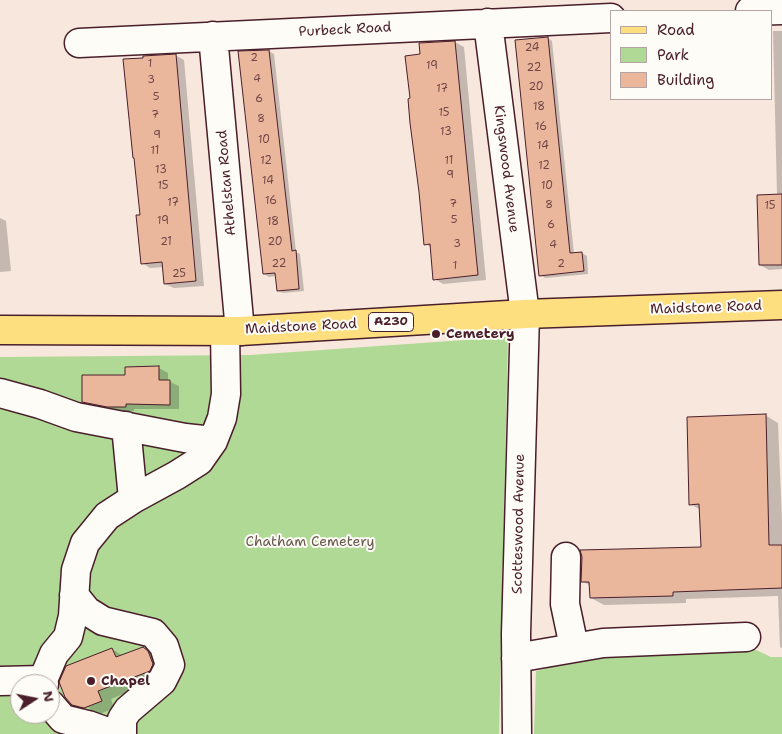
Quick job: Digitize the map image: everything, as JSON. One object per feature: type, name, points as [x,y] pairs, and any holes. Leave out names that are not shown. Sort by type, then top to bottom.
[{"type":"main road","name":"Maidstone Road","points":[[0,330],[233,331],[525,314],[782,305]]},
{"type":"street","name":"Purbeck Road","points":[[79,43],[610,18]]},
{"type":"street","name":"Kingswood Avenue","points":[[488,23],[525,314]]},
{"type":"street","name":"Athelstan Road","points":[[49,674],[54,654],[68,637],[76,570],[85,543],[107,516],[199,461],[213,441],[222,418],[233,331],[214,36]]},
{"type":"street","name":"Scotteswood Avenue","points":[[517,734],[516,646],[525,314]]},
{"type":"street","points":[[0,393],[40,404],[76,418],[185,438],[213,441]]},
{"type":"street","points":[[126,426],[133,499]]},
{"type":"street","points":[[566,557],[565,604],[574,647]]},
{"type":"street","points":[[74,594],[87,611],[103,621],[153,633],[164,646],[170,665],[162,681],[128,710],[122,719],[122,734]]},
{"type":"street","points":[[516,646],[574,647],[603,643],[746,636]]},
{"type":"street","points":[[60,714],[63,719],[113,734]]},
{"type":"green space","name":"Chatham Cemetery","points":[[508,337],[499,734],[0,734],[0,357],[250,355]]},
{"type":"green space","points":[[756,650],[771,657],[782,657],[782,734],[534,734],[536,671],[578,660],[613,654]]},
{"type":"building","points":[[548,37],[570,253],[582,252],[584,271],[539,276],[515,40]]},
{"type":"building","points":[[455,41],[478,275],[433,280],[430,244],[424,245],[410,123],[408,99],[410,98],[405,56],[420,54],[419,43]]},
{"type":"building","points":[[269,50],[292,251],[296,250],[299,289],[277,291],[275,273],[263,274],[238,51]]},
{"type":"building","points":[[176,54],[196,281],[164,284],[162,262],[141,264],[136,215],[140,215],[123,59]]},
{"type":"building","points":[[782,194],[782,265],[759,265],[757,195]]},
{"type":"building","points":[[159,366],[159,380],[170,380],[170,405],[126,404],[126,407],[107,407],[82,402],[82,375],[125,375],[125,367]]},
{"type":"building","points":[[766,414],[769,545],[782,545],[782,588],[673,592],[673,596],[590,598],[589,582],[581,582],[582,557],[580,550],[701,547],[699,504],[689,505],[687,417]]},
{"type":"building","name":"Chapel","points":[[143,647],[148,651],[153,664],[150,671],[98,691],[102,701],[84,708],[72,705],[65,697],[60,684],[66,666],[112,648],[116,657]]},
{"type":"place","name":"Cemetery","points":[[436,334]]},
{"type":"place","name":"Chapel","points":[[91,681]]}]
